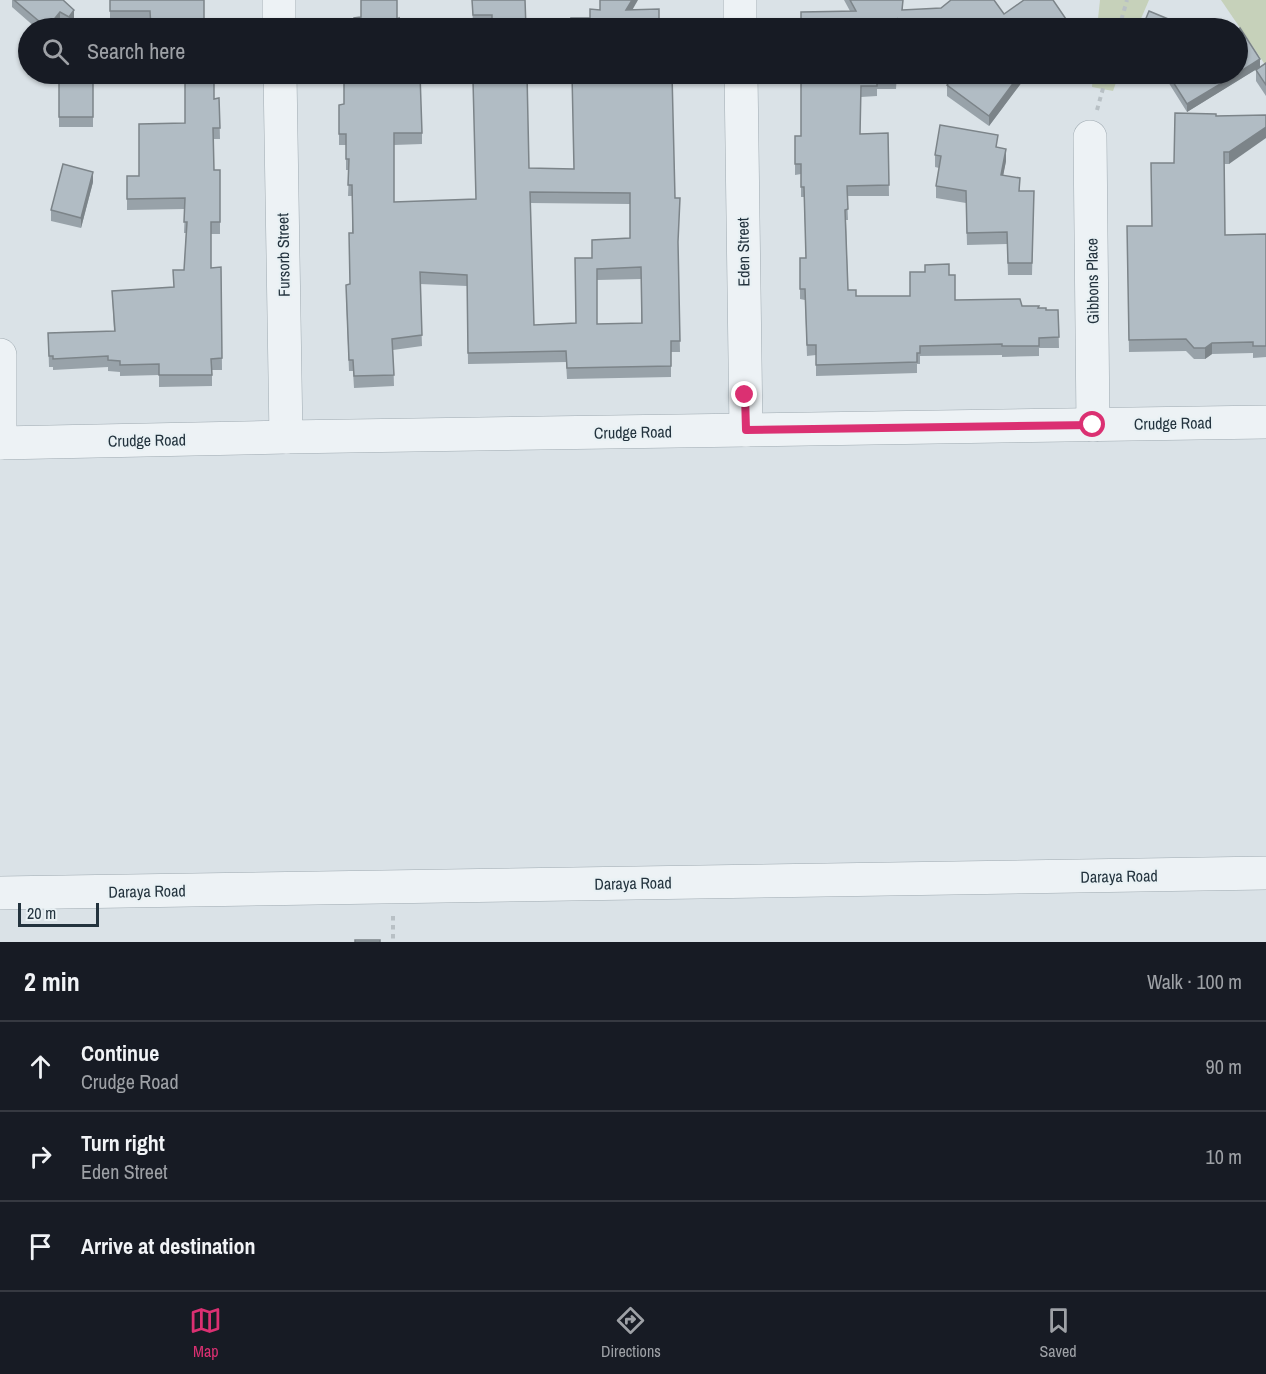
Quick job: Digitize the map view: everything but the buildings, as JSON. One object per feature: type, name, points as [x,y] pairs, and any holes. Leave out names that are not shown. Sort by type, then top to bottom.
[{"type":"street","points":[[279,0],[279,18]]},
{"type":"street","points":[[740,0],[740,18]]},
{"type":"street","name":"Fursorb Street","points":[[280,84],[286,437]]},
{"type":"street","name":"Eden Street","points":[[741,84],[746,430]]},
{"type":"street","name":"Gibbons Place","points":[[1090,137],[1093,425]]},
{"type":"street","points":[[0,355],[0,443]]},
{"type":"street","name":"Crudge Road","points":[[0,443],[1266,422]]},
{"type":"street","name":"Daraya Road","points":[[0,893],[1266,873]]},
{"type":"path","points":[[1122,18],[1127,0]]},
{"type":"path","points":[[1090,137],[1104,84]]},
{"type":"path","points":[[393,913],[393,942]]},
{"type":"green space","points":[[1100,0],[1149,0],[1141,18],[1098,18]]},
{"type":"green space","points":[[1221,0],[1266,0],[1266,66],[1248,40],[1248,18],[1233,18]]},
{"type":"green space","points":[[1092,84],[1115,84],[1113,91],[1092,87]]},
{"type":"route","points":[[745,395],[746,430],[1093,425]]}]
